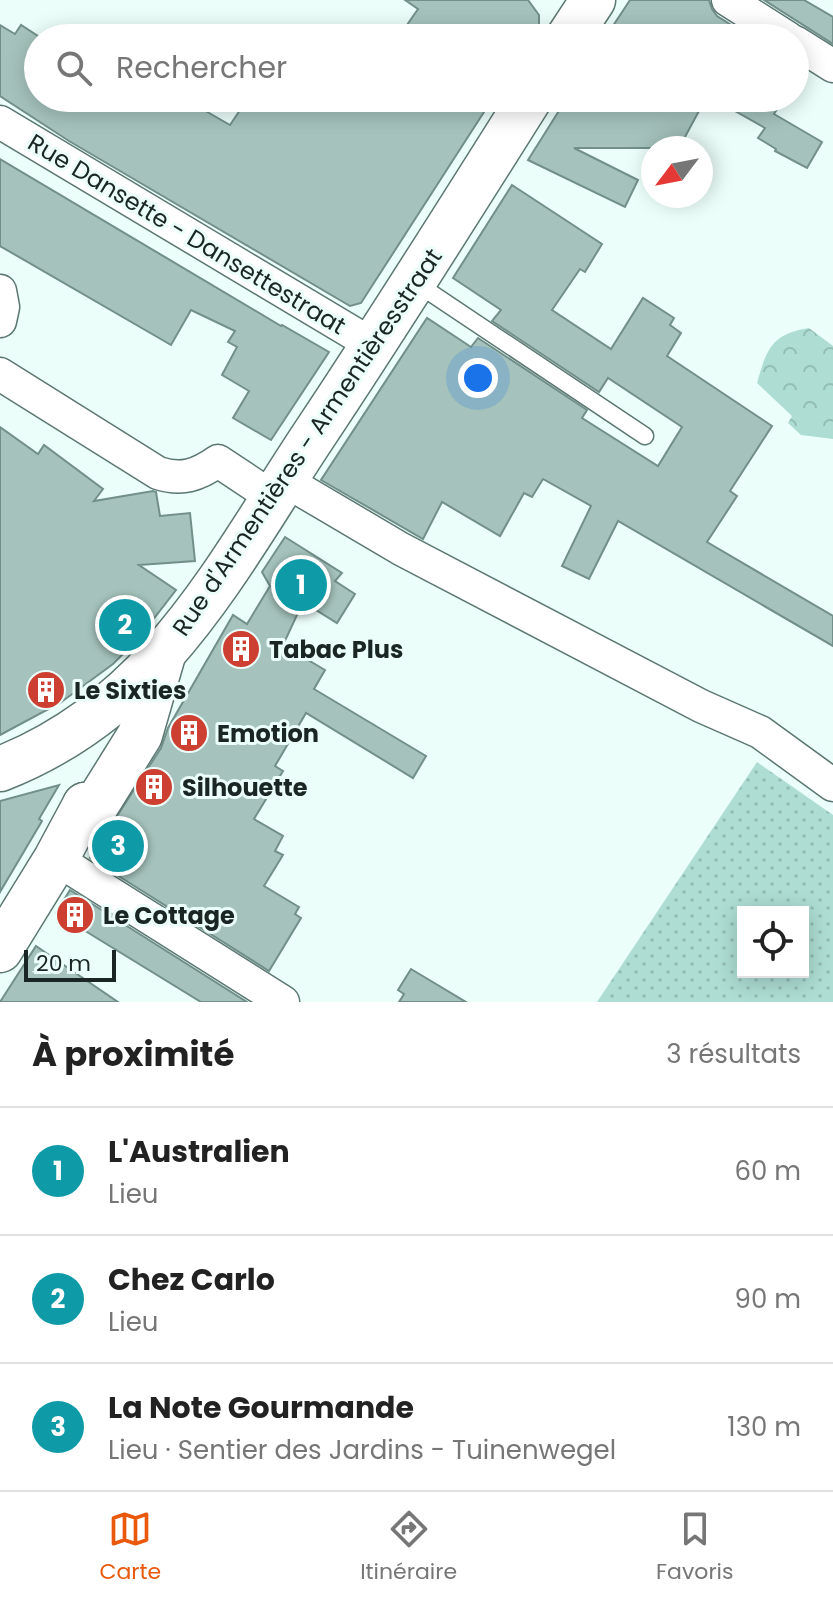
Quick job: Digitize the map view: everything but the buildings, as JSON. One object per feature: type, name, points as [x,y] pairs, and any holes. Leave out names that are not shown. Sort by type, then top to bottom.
[{"type":"street","points":[[728,0],[766,24]]},
{"type":"street","points":[[809,51],[833,66]]},
{"type":"street","name":"Rue d'Armentières - Armentièresstraat","points":[[0,769],[41,750],[97,716],[133,686],[198,612],[415,282],[521,112]]},
{"type":"street","name":"Rue Dansette - Dansettestraat","points":[[0,122],[373,345]]},
{"type":"street","points":[[0,291],[3,307],[0,321]]},
{"type":"street","points":[[0,374],[158,473],[172,478],[187,477],[202,472],[218,461],[401,549],[701,706],[760,732],[833,785]]},
{"type":"street","points":[[85,805],[97,804],[140,735],[163,655]]},
{"type":"street","points":[[41,750],[65,768],[85,805]]},
{"type":"street","points":[[0,950],[85,805]]},
{"type":"street","points":[[56,859],[283,1002]]},
{"type":"lane","points":[[415,282],[645,436]]},
{"type":"green space","points":[[809,328],[833,346],[833,439],[801,435],[788,423],[792,416],[757,383],[764,360],[773,345],[787,334]]},
{"type":"green space","points":[[757,762],[833,815],[833,1002],[597,1002]]},
{"type":"place","name":"L'Australien","points":[[301,585]]},
{"type":"place","name":"Chez Carlo","points":[[125,625]]},
{"type":"place","name":"Tabac Plus","points":[[241,649]]},
{"type":"place","name":"Le Sixties","points":[[46,690]]},
{"type":"place","name":"Emotion","points":[[189,733]]},
{"type":"place","name":"Silhouette","points":[[154,787]]},
{"type":"place","name":"La Note Gourmande","points":[[118,846]]},
{"type":"place","name":"Le Cottage","points":[[75,915]]}]
